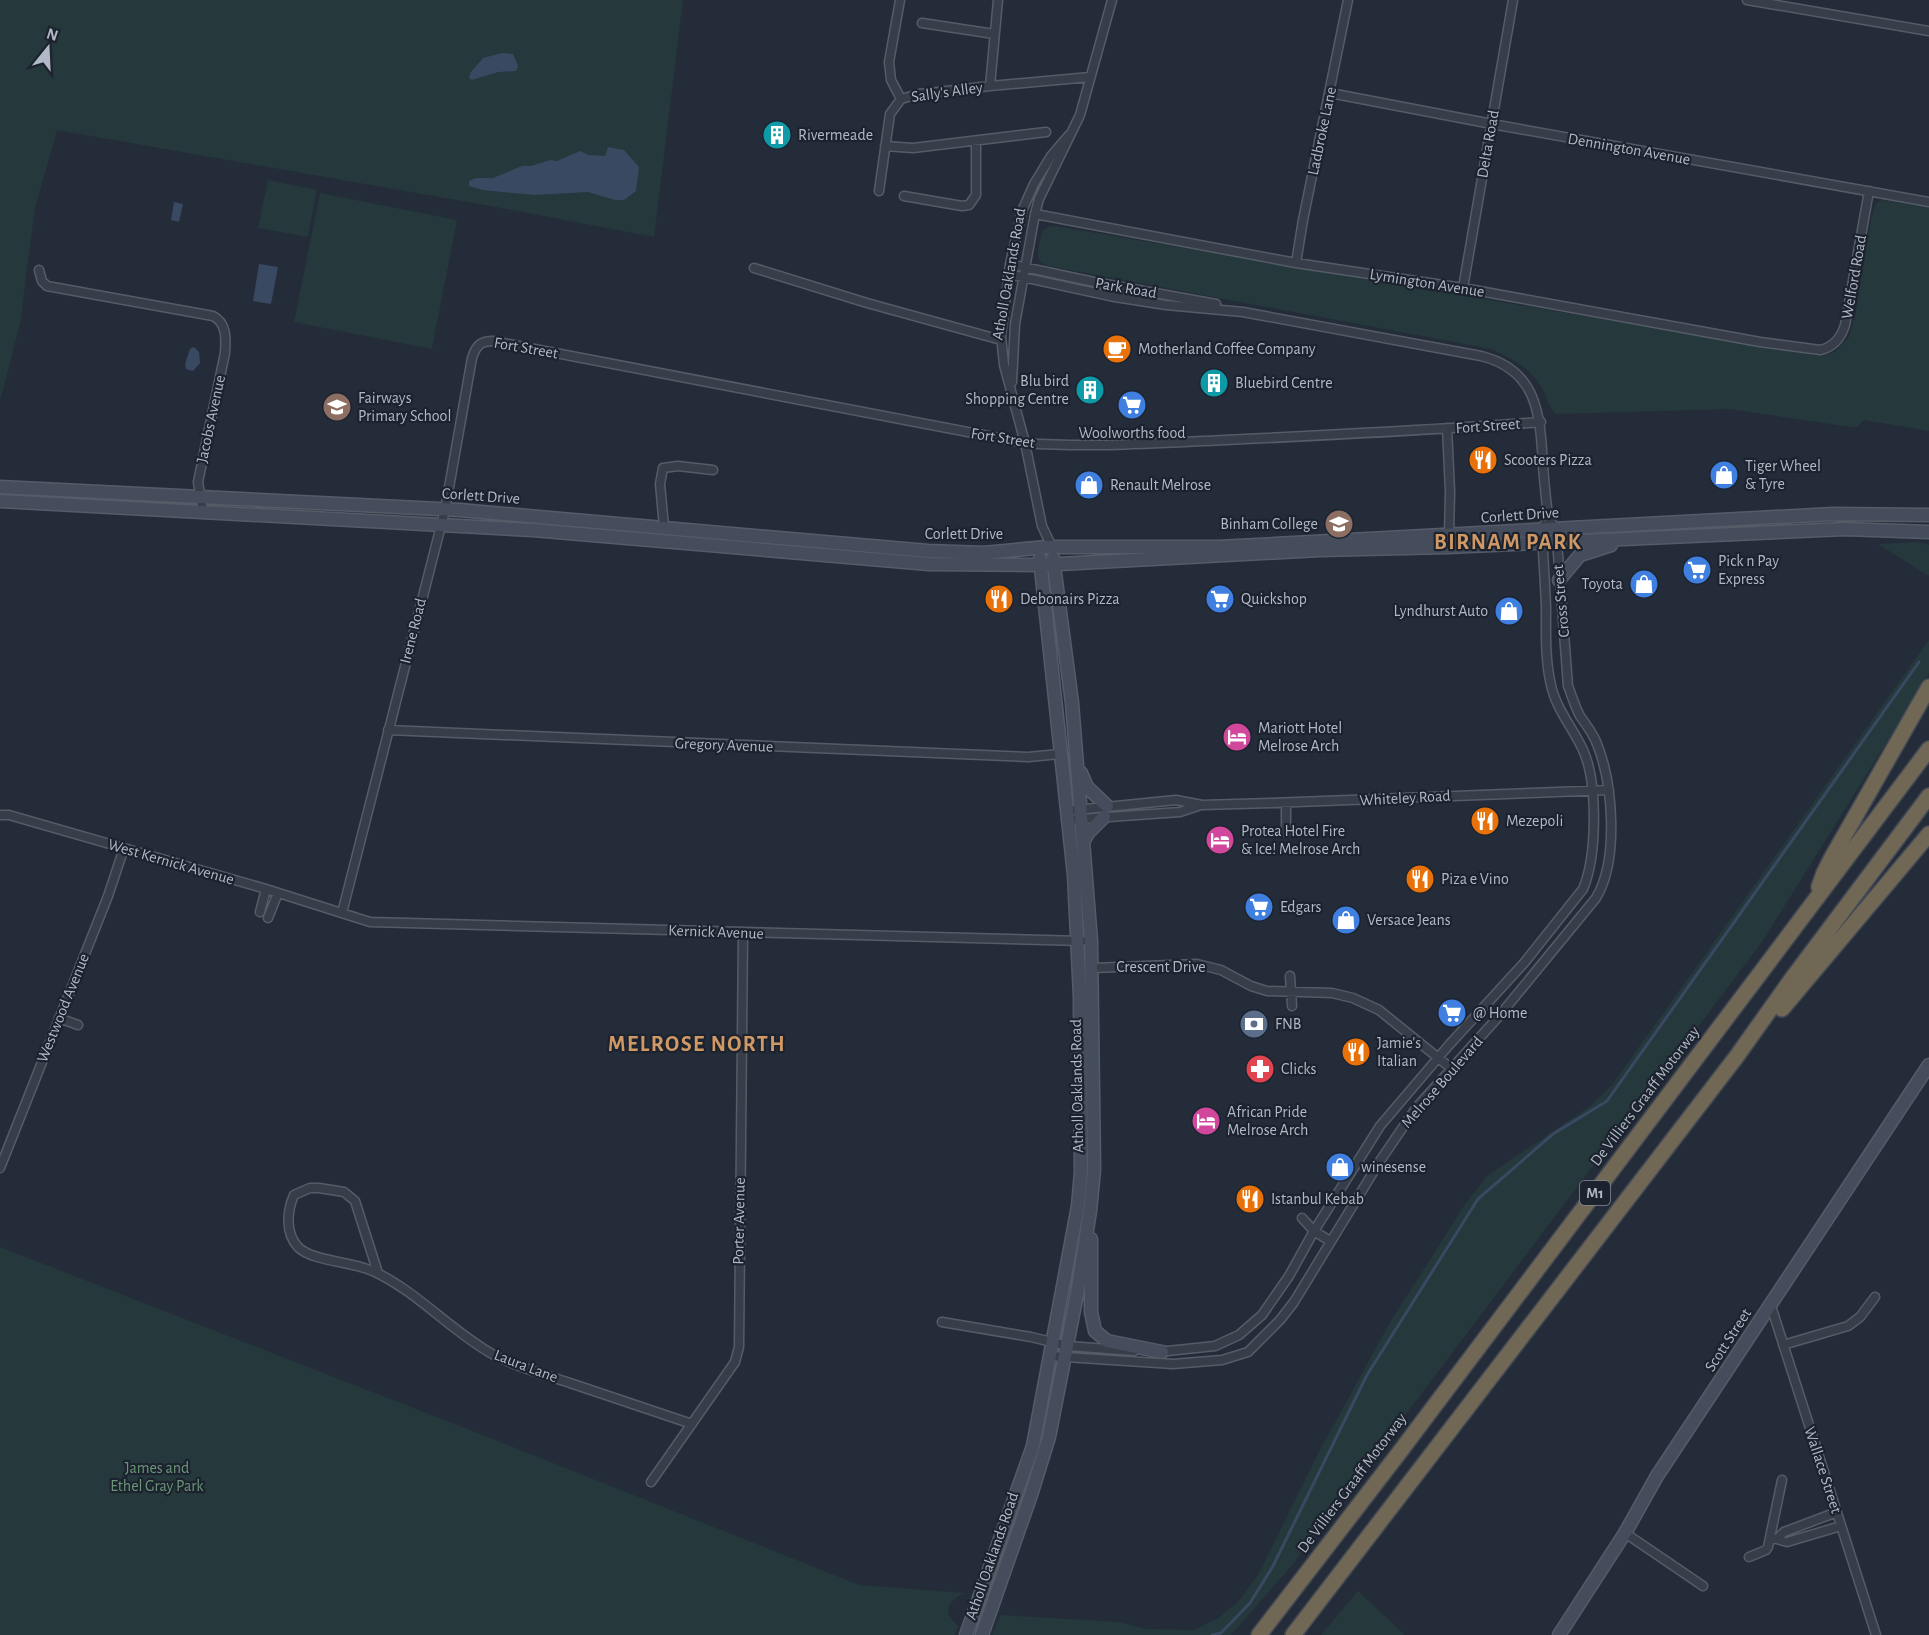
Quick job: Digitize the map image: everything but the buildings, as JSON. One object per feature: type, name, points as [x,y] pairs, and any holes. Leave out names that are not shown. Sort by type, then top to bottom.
[{"type":"highway","points":[[1818,896],[1827,866],[1929,687]]},
{"type":"highway","name":"De Villiers Graaff Motorway","points":[[1259,1635],[1399,1453],[1929,749]]},
{"type":"highway","name":"M1","points":[[1295,1634],[1737,1056],[1797,971],[1929,796]]},
{"type":"highway","points":[[1737,1056],[1762,1032],[1929,834]]},
{"type":"main road","name":"Corlett Drive","points":[[0,487],[445,510],[928,551],[984,553],[1052,547],[1220,547],[1449,536],[1549,536],[1630,540],[1845,530],[1929,532]]},
{"type":"main road","name":"Corlett Drive","points":[[0,501],[646,538],[929,564],[1047,565],[1319,549],[1448,547],[1549,536],[1833,514],[1929,515]]},
{"type":"main road","points":[[1559,580],[1580,555],[1630,540]]},
{"type":"main road","name":"Atholl Oaklands Road","points":[[966,1635],[1026,1470],[1038,1428],[1078,1206],[1081,1172],[1080,997],[1074,875],[1055,696],[1047,565],[1052,547]]},
{"type":"main road","name":"Atholl Oaklands Road","points":[[982,1635],[1049,1437],[1067,1352],[1090,1211],[1094,1170],[1091,941],[1078,763],[1069,669],[1047,565],[1038,548]]},
{"type":"main road","points":[[1055,696],[1062,677],[1069,669]]},
{"type":"main road","points":[[1078,763],[1087,787],[1105,812],[1083,842]]},
{"type":"main road","name":"Scott Street","points":[[1559,1635],[1625,1533],[1657,1476],[1929,1065]]},
{"type":"main road","points":[[1090,1211],[1091,1312],[1095,1331],[1107,1341],[1162,1352]]},
{"type":"street","points":[[900,0],[888,62],[891,80],[901,99]]},
{"type":"street","points":[[990,86],[998,0]]},
{"type":"street","name":"Atholl Oaklands Road","points":[[1012,390],[1015,324],[1035,214],[1039,199],[1080,115],[1112,0]]},
{"type":"street","name":"Ladbroke Lane","points":[[1296,263],[1348,0]]},
{"type":"street","name":"Delta Road","points":[[1463,288],[1514,0]]},
{"type":"street","points":[[1747,0],[1929,31]]},
{"type":"street","points":[[922,23],[994,34]]},
{"type":"street","name":"Sally's Alley","points":[[879,191],[890,114],[901,99],[919,94],[1090,77]]},
{"type":"street","name":"Dennington Avenue","points":[[1330,93],[1929,202]]},
{"type":"street","points":[[885,146],[913,148],[1046,132]]},
{"type":"street","name":"Atholl Oaklands Road","points":[[1052,547],[1042,526],[1025,444],[1004,365],[1001,340],[1008,274],[1028,195],[1051,156],[1069,135]]},
{"type":"street","points":[[904,196],[962,206],[969,205],[976,195],[976,141]]},
{"type":"street","name":"Welford Road","points":[[1820,350],[1827,349],[1837,341],[1845,325],[1869,191]]},
{"type":"street","name":"Lymington Avenue","points":[[1035,214],[1296,263],[1463,288],[1760,342],[1820,350]]},
{"type":"street","name":"Park Road","points":[[1010,264],[1220,305],[1243,312]]},
{"type":"street","points":[[754,268],[867,303],[1001,340]]},
{"type":"street","name":"Jacobs Avenue","points":[[39,270],[42,281],[48,286],[213,316],[221,322],[226,339],[225,353],[198,482],[203,511]]},
{"type":"street","name":"Park Road","points":[[1008,274],[1131,300],[1243,312],[1450,350]]},
{"type":"street","name":"Fort Street","points":[[476,348],[485,341],[493,341],[1025,444],[1124,445],[1541,422]]},
{"type":"street","name":"Irene Road","points":[[342,913],[445,510],[472,358],[476,348]]},
{"type":"street","name":"Cross Street","points":[[1450,350],[1493,359],[1511,368],[1527,386],[1541,422],[1549,536],[1547,652]]},
{"type":"street","points":[[1447,428],[1450,491],[1449,536]]},
{"type":"street","points":[[664,527],[660,484],[663,468],[678,466],[713,470]]},
{"type":"street","name":"Atholl Oaklands Road","points":[[1038,548],[1042,526]]},
{"type":"street","name":"Cross Street","points":[[1549,536],[1559,580],[1566,653]]},
{"type":"street","name":"Melrose Boulevard","points":[[1051,1349],[1067,1352],[1162,1352],[1215,1346],[1239,1335],[1254,1324],[1269,1306],[1302,1255],[1314,1231],[1380,1126],[1524,963],[1583,889],[1592,855],[1592,790],[1587,759],[1553,694],[1547,652]]},
{"type":"street","name":"Melrose Boulevard","points":[[1051,1349],[1173,1364],[1222,1360],[1248,1352],[1280,1320],[1294,1302],[1330,1240],[1416,1108],[1531,978],[1604,885],[1610,859],[1609,790],[1597,743],[1576,708],[1568,686],[1566,653]]},
{"type":"street","name":"Gregory Avenue","points":[[388,730],[1028,757],[1060,754]]},
{"type":"street","name":"Whiteley Road","points":[[1066,816],[1176,800],[1202,805],[1609,790]]},
{"type":"street","points":[[1286,803],[1286,832]]},
{"type":"street","name":"West Kernick Avenue","points":[[0,816],[9,815],[278,892],[342,913]]},
{"type":"street","name":"Westwood Avenue","points":[[0,1168],[108,896],[124,848]]},
{"type":"street","points":[[260,912],[266,889]]},
{"type":"street","points":[[268,918],[278,892]]},
{"type":"street","name":"Kernick Avenue","points":[[342,913],[360,920],[385,923],[1091,941]]},
{"type":"street","name":"Porter Avenue","points":[[651,1482],[735,1362],[739,1347],[743,933]]},
{"type":"street","name":"Crescent Drive","points":[[1092,968],[1197,964],[1221,970],[1259,989],[1339,994],[1368,1004],[1387,1015],[1452,1070]]},
{"type":"street","points":[[1290,976],[1292,1006]]},
{"type":"street","points":[[59,1018],[78,1025]]},
{"type":"street","name":"Laura Lane","points":[[378,1273],[355,1201],[344,1192],[319,1188],[310,1188],[294,1195],[289,1210],[291,1234],[297,1246],[308,1255],[362,1265],[378,1273],[414,1296],[478,1345],[507,1362],[692,1424]]},
{"type":"street","points":[[1302,1218],[1314,1231],[1330,1240]]},
{"type":"street","points":[[1784,1345],[1848,1326],[1860,1317],[1875,1297]]},
{"type":"street","name":"Wallace Street","points":[[1771,1306],[1875,1635]]},
{"type":"street","points":[[942,1322],[1031,1337],[1051,1349]]},
{"type":"street","points":[[1774,1539],[1782,1480]]},
{"type":"street","points":[[1749,1557],[1766,1550],[1774,1539],[1784,1532],[1837,1512]]},
{"type":"street","points":[[1774,1539],[1787,1542],[1841,1526]]},
{"type":"street","points":[[1625,1533],[1703,1586]]},
{"type":"green space","points":[[0,0],[683,0],[654,237],[57,130],[35,208],[20,324],[0,401]]},
{"type":"green space","points":[[268,180],[317,190],[308,237],[258,228]]},
{"type":"green space","points":[[320,193],[457,220],[432,349],[294,322]]},
{"type":"green space","points":[[1882,200],[1929,208],[1929,431],[1864,420],[1857,427],[1850,427],[1730,409],[1556,414],[1540,385],[1530,373],[1512,359],[1491,349],[1049,266],[1041,262],[1038,254],[1043,230],[1051,226],[1061,227],[1819,356],[1835,352],[1849,337],[1855,316],[1871,219],[1876,204]]},
{"type":"green space","points":[[1918,542],[1929,545],[1929,576],[1878,544]]},
{"type":"green space","points":[[1929,640],[1929,673],[1925,681],[1762,942],[1293,1564],[1231,1635],[992,1635],[1000,1615],[1119,1622],[1146,1629],[1194,1630],[1217,1619],[1239,1601],[1258,1575],[1320,1450],[1389,1324],[1466,1203],[1487,1176],[1589,1107],[1612,1085]]},
{"type":"green space","name":"James and Ethel Gray Park","points":[[0,1247],[488,1437],[859,1585],[965,1593],[950,1604],[948,1611],[949,1616],[958,1626],[955,1635],[0,1635]]},
{"type":"green space","points":[[1358,1591],[1405,1635],[1321,1635]]},
{"type":"water","points":[[502,53],[513,54],[518,66],[516,71],[498,72],[472,80],[469,78],[471,72],[483,58]]},
{"type":"water","points":[[608,147],[624,150],[639,167],[636,191],[624,200],[615,200],[588,192],[534,195],[483,190],[469,186],[469,181],[476,178],[493,178],[522,166],[531,166],[550,160],[557,161],[580,151],[589,155],[605,156]]},
{"type":"water","points":[[174,202],[183,204],[179,222],[171,220]]},
{"type":"water","points":[[259,264],[278,267],[271,304],[253,301]]},
{"type":"water","points":[[194,347],[199,352],[200,363],[193,371],[186,369],[185,364],[190,349]]},
{"type":"waterway","points":[[1212,1635],[1221,1633],[1250,1603],[1273,1566],[1367,1375],[1478,1199],[1553,1134],[1607,1101],[1919,662]]},
{"type":"place","name":"Rivermeade","points":[[777,135]]},
{"type":"place","name":"Motherland Coffee Company","points":[[1117,349]]},
{"type":"place","name":"Bluebird Centre","points":[[1214,383]]},
{"type":"place","name":"Blu bird Shopping Centre","points":[[1090,390]]},
{"type":"place","name":"Woolworths food","points":[[1132,405]]},
{"type":"place","name":"Fairways Primary School","points":[[337,407]]},
{"type":"place","name":"Scooters Pizza","points":[[1483,460]]},
{"type":"place","name":"Tiger Wheel & Tyre","points":[[1724,475]]},
{"type":"place","name":"Renault Melrose","points":[[1089,485]]},
{"type":"place","name":"Binham College","points":[[1339,524]]},
{"type":"place","name":"Pick n Pay Express","points":[[1697,570]]},
{"type":"place","name":"Toyota","points":[[1644,584]]},
{"type":"place","name":"Debonairs Pizza","points":[[999,599]]},
{"type":"place","name":"Quickshop","points":[[1220,599]]},
{"type":"place","name":"Lyndhurst Auto","points":[[1509,611]]},
{"type":"place","name":"Mariott Hotel Melrose Arch","points":[[1237,737]]},
{"type":"place","name":"Mezepoli","points":[[1485,821]]},
{"type":"place","name":"Protea Hotel Fire & Ice! Melrose Arch","points":[[1220,840]]},
{"type":"place","name":"Piza e Vino","points":[[1420,879]]},
{"type":"place","name":"Edgars","points":[[1259,907]]},
{"type":"place","name":"Versace Jeans","points":[[1346,920]]},
{"type":"place","name":"@ Home","points":[[1452,1013]]},
{"type":"place","name":"FNB","points":[[1254,1024]]},
{"type":"place","name":"Jamie's Italian","points":[[1356,1052]]},
{"type":"place","name":"Clicks","points":[[1260,1069]]},
{"type":"place","name":"African Pride Melrose Arch","points":[[1206,1121]]},
{"type":"place","name":"winesense","points":[[1340,1167]]},
{"type":"place","name":"Istanbul Kebab","points":[[1250,1199]]},
{"type":"district","name":"BIRNAM PARK","points":[[1508,542]]},
{"type":"district","name":"MELROSE NORTH","points":[[697,1044]]}]
